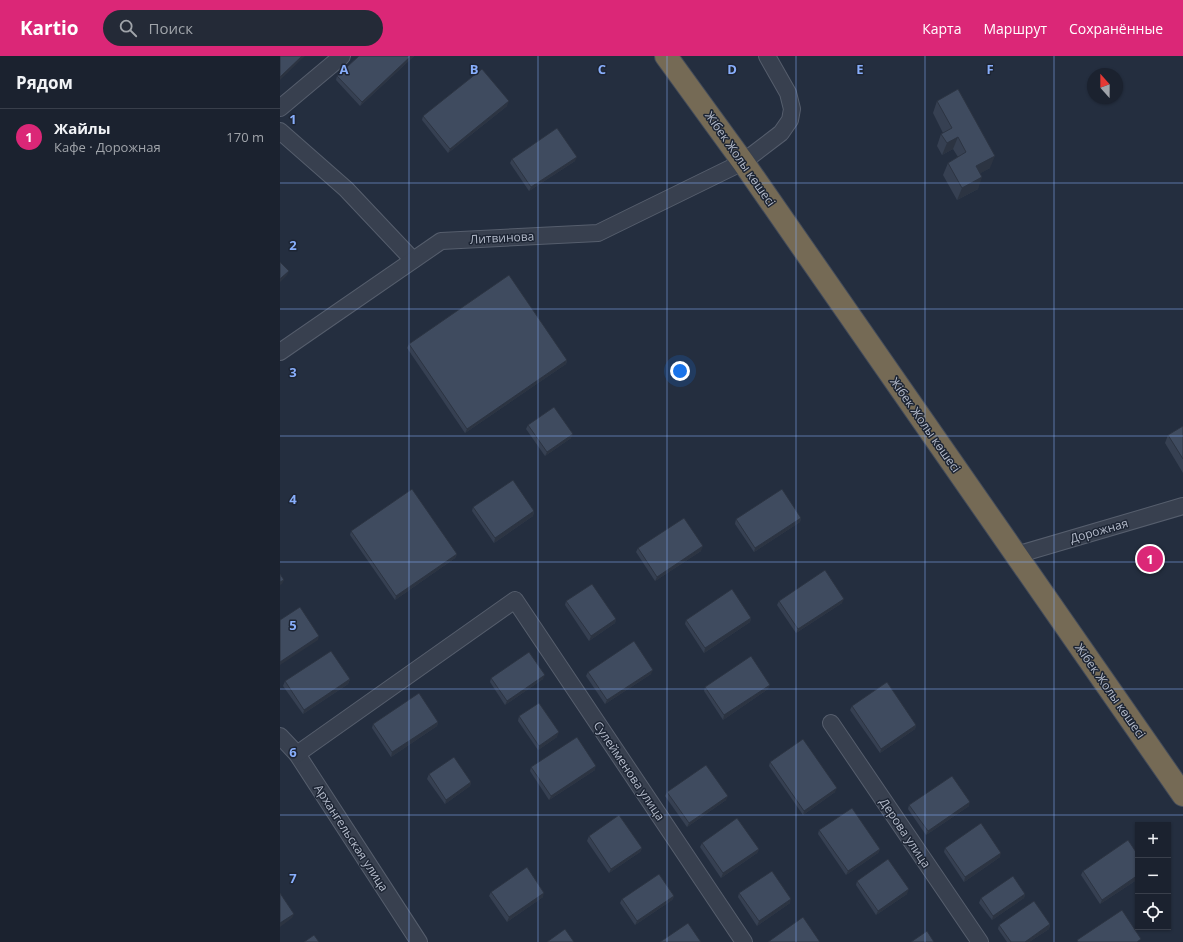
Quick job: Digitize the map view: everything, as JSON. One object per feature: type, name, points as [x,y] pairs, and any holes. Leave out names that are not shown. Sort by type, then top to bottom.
[{"type":"highway","name":"Жібек Жолы көшесі","points":[[666,56],[742,162],[1183,795]]},
{"type":"street","points":[[280,108],[342,56]]},
{"type":"street","name":"Литвинова","points":[[280,352],[441,241],[598,233],[742,162],[781,133],[790,120],[792,109],[788,93],[767,56]]},
{"type":"street","points":[[280,131],[346,188],[413,260]]},
{"type":"street","name":"Дорожная","points":[[1016,555],[1183,506]]},
{"type":"street","name":"Сулейменова улица","points":[[297,754],[515,600],[744,942]]},
{"type":"street","name":"Дерова улица","points":[[831,723],[980,942]]},
{"type":"street","name":"Архангельская улица","points":[[280,736],[297,754],[418,942]]},
{"type":"building","points":[[280,56],[302,56],[280,77]]},
{"type":"building","points":[[359,56],[411,56],[362,102],[337,76]]},
{"type":"building","points":[[482,69],[509,101],[450,149],[423,116]]},
{"type":"building","points":[[958,89],[995,156],[976,166],[982,177],[962,188],[948,163],[966,152],[958,137],[947,143],[941,134],[952,128],[937,101]]},
{"type":"building","points":[[557,128],[577,157],[531,187],[512,159]]},
{"type":"building","points":[[280,262],[289,271],[280,279]]},
{"type":"building","points":[[509,275],[567,360],[467,429],[409,344]]},
{"type":"building","points":[[554,407],[573,434],[547,452],[528,425]]},
{"type":"building","points":[[1183,426],[1183,459],[1168,435]]},
{"type":"building","points":[[513,480],[534,511],[495,538],[473,507]]},
{"type":"building","points":[[412,489],[457,554],[396,596],[351,531]]},
{"type":"building","points":[[782,489],[801,518],[755,548],[736,519]]},
{"type":"building","points":[[684,518],[703,546],[657,577],[638,548]]},
{"type":"building","points":[[825,570],[844,599],[798,629],[779,601]]},
{"type":"building","points":[[280,574],[284,580],[280,582]]},
{"type":"building","points":[[592,584],[616,619],[591,636],[566,601]]},
{"type":"building","points":[[732,589],[751,618],[705,648],[686,620]]},
{"type":"building","points":[[300,607],[319,636],[280,662],[280,620]]},
{"type":"building","points":[[634,641],[653,670],[607,700],[588,672]]},
{"type":"building","points":[[331,651],[350,679],[304,710],[285,681]]},
{"type":"building","points":[[529,652],[545,675],[507,701],[491,678]]},
{"type":"building","points":[[751,656],[770,685],[724,715],[705,687]]},
{"type":"building","points":[[887,682],[916,725],[881,749],[852,706]]},
{"type":"building","points":[[419,693],[438,722],[392,752],[373,724]]},
{"type":"building","points":[[539,703],[559,732],[539,746],[519,716]]},
{"type":"building","points":[[577,737],[596,766],[551,796],[531,767]]},
{"type":"building","points":[[803,739],[837,788],[804,811],[770,762]]},
{"type":"building","points":[[454,757],[471,782],[446,800],[429,774]]},
{"type":"building","points":[[706,765],[728,796],[689,823],[667,792]]},
{"type":"building","points":[[952,776],[970,802],[928,831],[909,805]]},
{"type":"building","points":[[852,808],[880,849],[848,871],[819,830]]},
{"type":"building","points":[[619,815],[642,848],[611,869],[589,836]]},
{"type":"building","points":[[737,818],[759,849],[723,873],[702,843]]},
{"type":"building","points":[[981,823],[1001,853],[965,877],[945,848]]},
{"type":"building","points":[[1128,840],[1135,850],[1135,877],[1102,900],[1083,871]]},
{"type":"building","points":[[888,859],[909,889],[878,911],[857,881]]},
{"type":"building","points":[[527,867],[544,893],[509,917],[491,892]]},
{"type":"building","points":[[772,871],[791,899],[759,921],[739,893]]},
{"type":"building","points":[[659,874],[674,896],[637,921],[622,899]]},
{"type":"building","points":[[1013,876],[1025,894],[993,916],[981,898]]},
{"type":"building","points":[[280,893],[294,914],[280,923]]},
{"type":"building","points":[[1034,901],[1050,924],[1025,942],[1011,942],[999,925]]},
{"type":"building","points":[[1122,910],[1141,939],[1137,942],[1078,942],[1077,940]]},
{"type":"building","points":[[803,917],[820,942],[768,942]]},
{"type":"building","points":[[688,923],[701,942],[660,942]]},
{"type":"building","points":[[565,929],[574,942],[547,942]]},
{"type":"building","points":[[927,931],[934,942],[911,942]]},
{"type":"building","points":[[314,935],[319,942],[304,942]]},
{"type":"place","name":"Жайлы","points":[[1150,559]]}]
